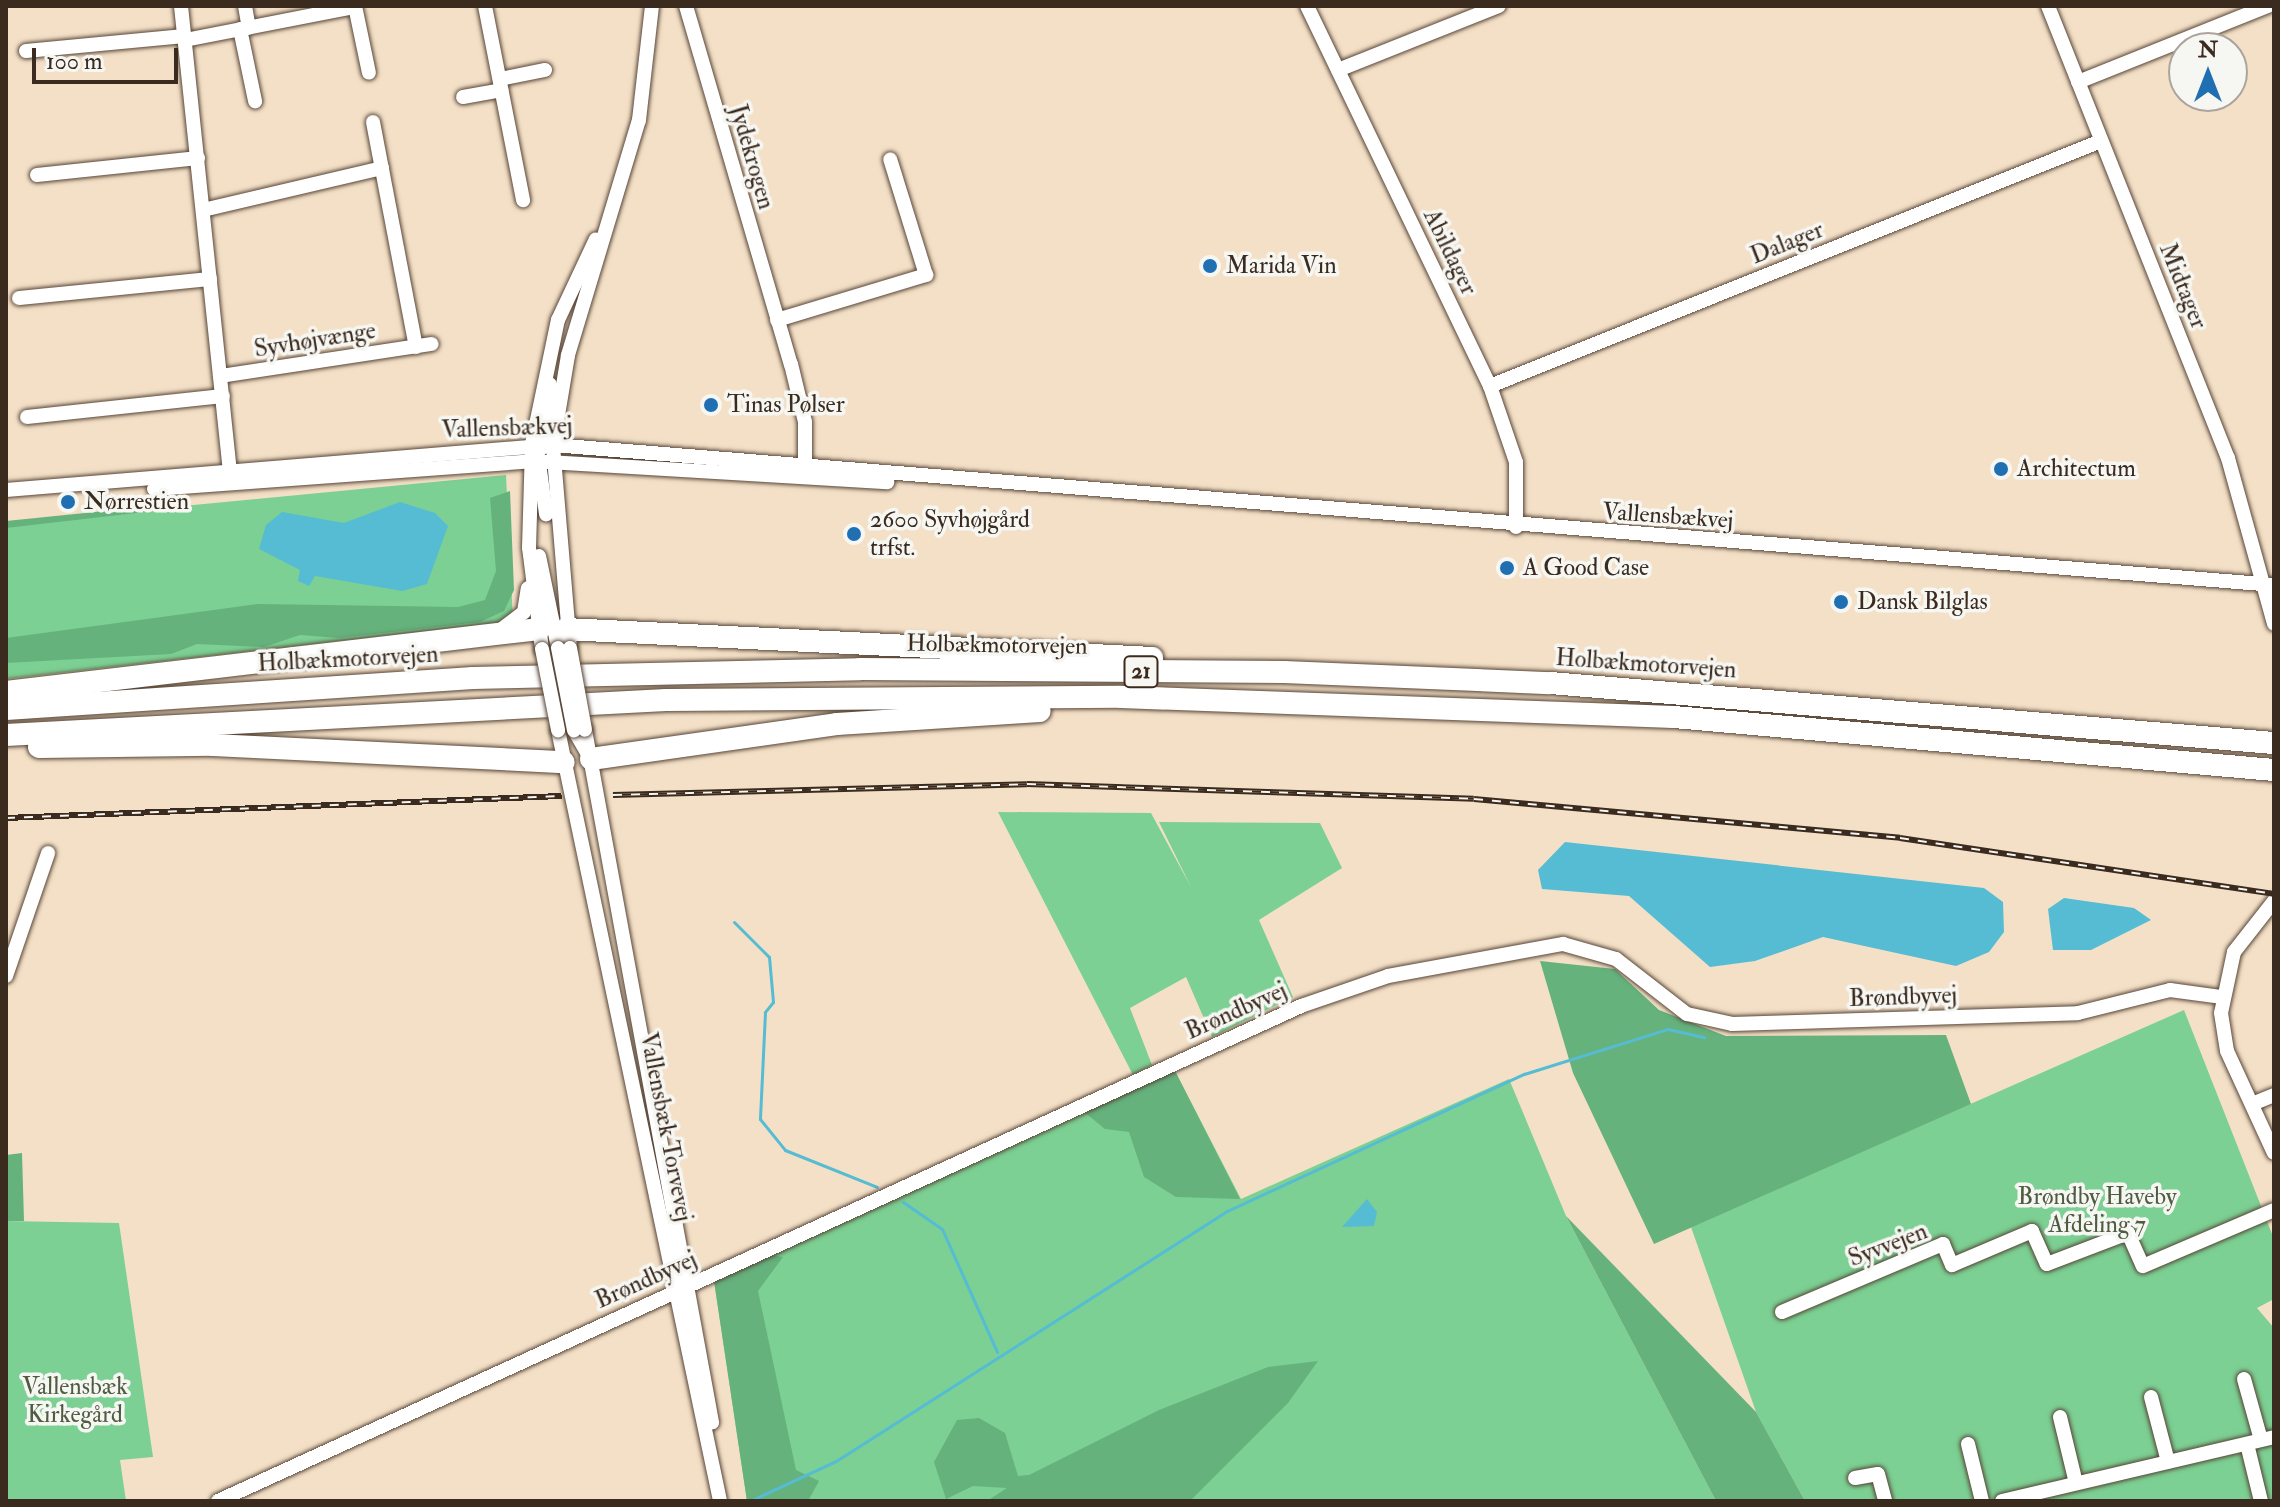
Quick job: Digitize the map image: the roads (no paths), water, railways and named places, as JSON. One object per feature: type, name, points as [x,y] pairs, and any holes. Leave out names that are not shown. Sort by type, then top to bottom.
[{"type":"highway","points":[[6,692],[487,635],[554,640],[1160,659],[1284,672]]},
{"type":"highway","name":"Holbækmotorvejen","points":[[6,709],[473,678],[860,669],[1284,672],[1566,684],[2274,743]]},
{"type":"highway","name":"Holbækmotorvejen","points":[[6,735],[666,700],[1377,702],[1674,717],[2274,770]]},
{"type":"highway","points":[[6,749],[213,745],[576,761],[932,714],[1377,702]]},
{"type":"street","name":"Syvhøjvænge","points":[[181,6],[231,477]]},
{"type":"street","points":[[245,6],[244,28],[255,101]]},
{"type":"street","points":[[26,51],[184,38],[355,6],[369,73]]},
{"type":"street","points":[[485,6],[523,200]]},
{"type":"street","name":"Vallensbæk Torvevej","points":[[543,445],[619,192],[645,84],[652,6]]},
{"type":"street","name":"Jydekrogen","points":[[686,6],[805,422],[805,471]]},
{"type":"street","name":"Abildager","points":[[1307,6],[1490,386],[1516,462],[1516,527]]},
{"type":"street","points":[[1338,70],[1499,6]]},
{"type":"street","name":"Midtager","points":[[2048,6],[2228,458],[2270,585]]},
{"type":"street","points":[[2223,6],[2229,22]]},
{"type":"street","points":[[2078,82],[2268,6]]},
{"type":"street","points":[[463,97],[545,70]]},
{"type":"street","points":[[373,122],[416,347]]},
{"type":"street","name":"Dalager","points":[[1490,386],[2101,141]]},
{"type":"street","points":[[37,175],[198,158]]},
{"type":"street","points":[[777,320],[926,275],[890,159]]},
{"type":"street","points":[[203,210],[382,168]]},
{"type":"street","name":"Vallensbæk Torvevej","points":[[619,192],[558,320],[541,461],[529,525],[529,548],[554,640],[723,1501]]},
{"type":"street","points":[[19,298],[210,279]]},
{"type":"street","name":"Syvhøjvænge","points":[[220,376],[432,344]]},
{"type":"street","points":[[27,417],[223,396]]},
{"type":"street","points":[[541,461],[543,445]]},
{"type":"street","name":"Vallensbækvej","points":[[6,500],[543,445],[805,471],[2270,585]]},
{"type":"street","name":"Vallensbæk Torvevej","points":[[541,461],[559,588],[554,640],[576,761],[609,861],[682,1288]]},
{"type":"street","name":"Vallensbækvej","points":[[6,490],[541,461],[805,471]]},
{"type":"street","points":[[529,525],[554,640]]},
{"type":"street","points":[[487,635],[524,612],[529,548]]},
{"type":"street","points":[[2270,585],[2274,624]]},
{"type":"street","points":[[609,861],[604,777],[614,757]]},
{"type":"street","points":[[576,761],[612,880]]},
{"type":"street","points":[[6,976],[48,853]]},
{"type":"street","points":[[2274,901],[2234,952],[2221,997],[2227,1051],[2274,1153]]},
{"type":"street","name":"Brøndbyvej","points":[[218,1501],[1301,1006],[1388,976],[1552,944],[1592,949],[1616,959],[1669,1005],[1732,1024],[2064,1014],[2170,990],[2221,997]]},
{"type":"street","points":[[2252,1104],[2274,1095]]},
{"type":"street","name":"Syvvejen","points":[[1782,1312],[1943,1244],[1952,1265],[2032,1231],[2047,1264],[2128,1233],[2143,1266],[2274,1210]]},
{"type":"street","points":[[2244,1379],[2261,1440],[2261,1501]]},
{"type":"street","points":[[2151,1397],[2168,1462]]},
{"type":"street","points":[[2060,1417],[2076,1483]]},
{"type":"street","points":[[2002,1501],[2261,1440]]},
{"type":"street","points":[[1968,1444],[1982,1501]]},
{"type":"street","points":[[1855,1478],[1878,1474],[1885,1501]]},
{"type":"water","points":[[400,502],[435,513],[448,526],[427,584],[402,591],[315,576],[309,586],[298,581],[300,570],[259,549],[266,525],[282,512],[344,523]]},
{"type":"water","points":[[1565,842],[1984,888],[2003,902],[2004,932],[1989,952],[1956,966],[1823,937],[1755,961],[1710,967],[1629,896],[1542,889],[1538,870]]},
{"type":"water","points":[[2064,898],[2134,908],[2151,920],[2091,950],[2053,950],[2048,909]]},
{"type":"water","points":[[1367,1199],[1377,1212],[1374,1226],[1342,1227]]},
{"type":"waterway","points":[[734,922],[769,957],[773,1002],[765,1012],[760,1119],[785,1150],[877,1187]]},
{"type":"waterway","points":[[754,1499],[836,1461],[1227,1211],[1524,1074],[1668,1029],[1704,1037]]},
{"type":"waterway","points":[[903,1202],[942,1229],[997,1352]]},
{"type":"railway","points":[[613,795],[1027,784],[1474,799],[1900,838],[2274,894]]},
{"type":"railway","points":[[6,818],[562,796]]},
{"type":"place","name":"Marida Vin","points":[[1210,266]]},
{"type":"place","name":"Tinas Pølser","points":[[711,405]]},
{"type":"place","name":"Architectum","points":[[2001,469]]},
{"type":"place","name":"Nørrestien","points":[[68,502]]},
{"type":"place","name":"2600 Syvhøjgård trfst.","points":[[854,534]]},
{"type":"place","name":"A Good Case","points":[[1507,568]]},
{"type":"place","name":"Dansk Bilglas","points":[[1841,602]]},
{"type":"park label","name":"Brøndby Haveby Afdeling 7","points":[[2097,1211]]},
{"type":"park label","name":"Vallensbæk Kirkegård","points":[[75,1401]]}]
